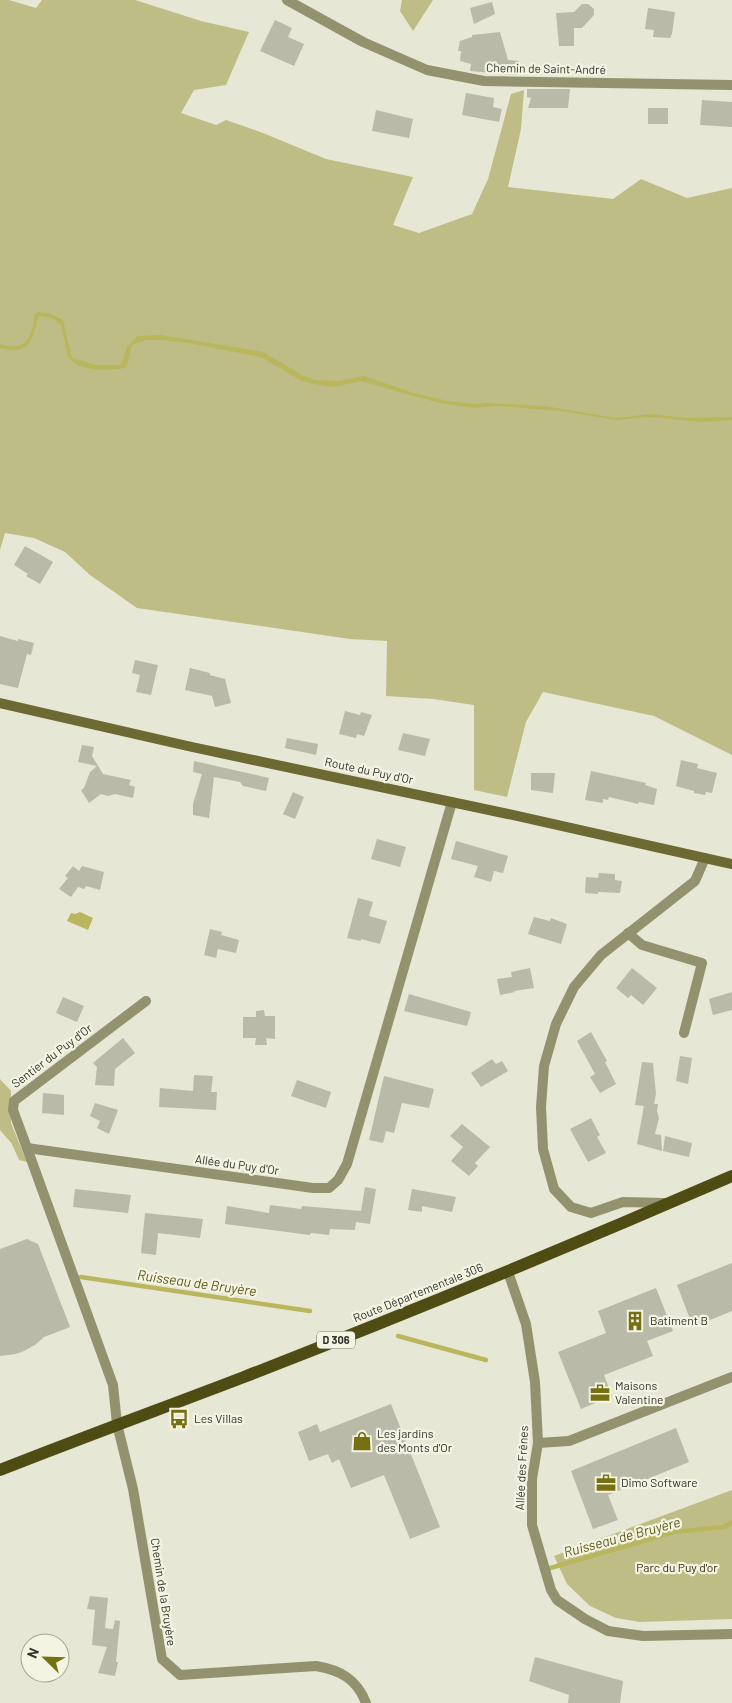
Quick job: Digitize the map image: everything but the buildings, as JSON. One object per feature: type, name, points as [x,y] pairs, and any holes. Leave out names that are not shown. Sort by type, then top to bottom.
[{"type":"main road","name":"Route du Puy d'Or","points":[[0,703],[202,749],[732,864]]},
{"type":"main road","name":"Route Départementale 306","points":[[0,1470],[243,1377],[508,1272],[732,1176]]},
{"type":"street","name":"Chemin de Saint-André","points":[[287,0],[363,42],[427,70],[484,81],[732,86]]},
{"type":"street","name":"Allée du Puy d'Or","points":[[27,1148],[313,1188],[328,1188],[338,1180],[347,1164],[452,802]]},
{"type":"street","points":[[668,1204],[623,1202],[591,1212],[571,1207],[554,1189],[543,1149],[541,1107],[544,1066],[556,1024],[574,987],[601,956],[695,881],[705,858]]},
{"type":"street","points":[[628,933],[642,945],[702,962],[684,1033]]},
{"type":"street","name":"Sentier du Puy d'Or","points":[[27,1148],[13,1110],[14,1101],[146,1002]]},
{"type":"street","points":[[27,1148],[113,1384],[116,1424]]},
{"type":"street","name":"Allée des Frênes","points":[[508,1272],[526,1324],[535,1382],[538,1443],[532,1479],[532,1525],[551,1590],[557,1600],[608,1631],[643,1636],[732,1634]]},
{"type":"street","points":[[538,1443],[569,1441],[732,1377]]},
{"type":"street","name":"Chemin de la Bruyère","points":[[116,1424],[133,1488],[162,1659],[180,1675],[316,1666],[329,1668],[343,1673],[354,1683],[366,1703]]},
{"type":"green space","points":[[0,0],[9,0],[36,8],[42,0],[135,0],[201,21],[249,32],[226,85],[194,90],[181,113],[216,125],[226,120],[326,159],[413,177],[393,225],[419,233],[472,214],[488,179],[511,94],[524,90],[521,129],[508,187],[613,199],[641,179],[687,198],[732,188],[732,755],[654,716],[543,692],[526,722],[507,797],[474,790],[474,705],[433,699],[386,696],[387,641],[350,639],[137,608],[90,575],[65,552],[34,538],[5,533],[0,550]]},
{"type":"green space","points":[[402,0],[433,0],[413,31],[400,11]]},
{"type":"green space","points":[[0,1079],[11,1091],[11,1123],[27,1162],[19,1160],[12,1144],[0,1130]]},
{"type":"green space","name":"Parc du Puy d'or","points":[[732,1490],[732,1619],[640,1622],[616,1618],[590,1606],[567,1584],[554,1556]]},
{"type":"shaded area","points":[[38,312],[49,313],[63,320],[72,358],[96,365],[121,365],[127,347],[137,336],[161,335],[263,352],[302,375],[315,380],[338,381],[364,376],[414,393],[448,401],[474,404],[545,406],[616,418],[651,414],[687,418],[732,417],[732,420],[700,422],[650,417],[616,420],[562,411],[498,406],[473,408],[439,403],[361,381],[334,387],[313,384],[300,380],[261,357],[162,340],[146,340],[134,344],[125,368],[110,370],[87,368],[73,362],[68,357],[61,325],[54,319],[40,316],[34,334],[27,345],[17,350],[0,348],[0,344],[16,346],[26,341],[32,330],[34,315]]},
{"type":"shaded area","points":[[80,912],[93,918],[88,930],[67,921],[71,913]]},
{"type":"waterway","name":"Ruisseau de Bruyère","points":[[81,1277],[310,1311]]},
{"type":"waterway","name":"Ruisseau de Bruyère","points":[[398,1336],[486,1360]]},
{"type":"waterway","name":"Ruisseau de Bruyère","points":[[547,1569],[674,1532],[724,1527],[732,1522]]},
{"type":"place","name":"Batiment B","points":[[635,1321]]},
{"type":"place","name":"Maisons Valentine","points":[[600,1393]]},
{"type":"place","name":"Les Villas","points":[[179,1419]]},
{"type":"place","name":"Les jardins des Monts d'Or","points":[[362,1441]]},
{"type":"place","name":"Dimo Software","points":[[606,1483]]}]
